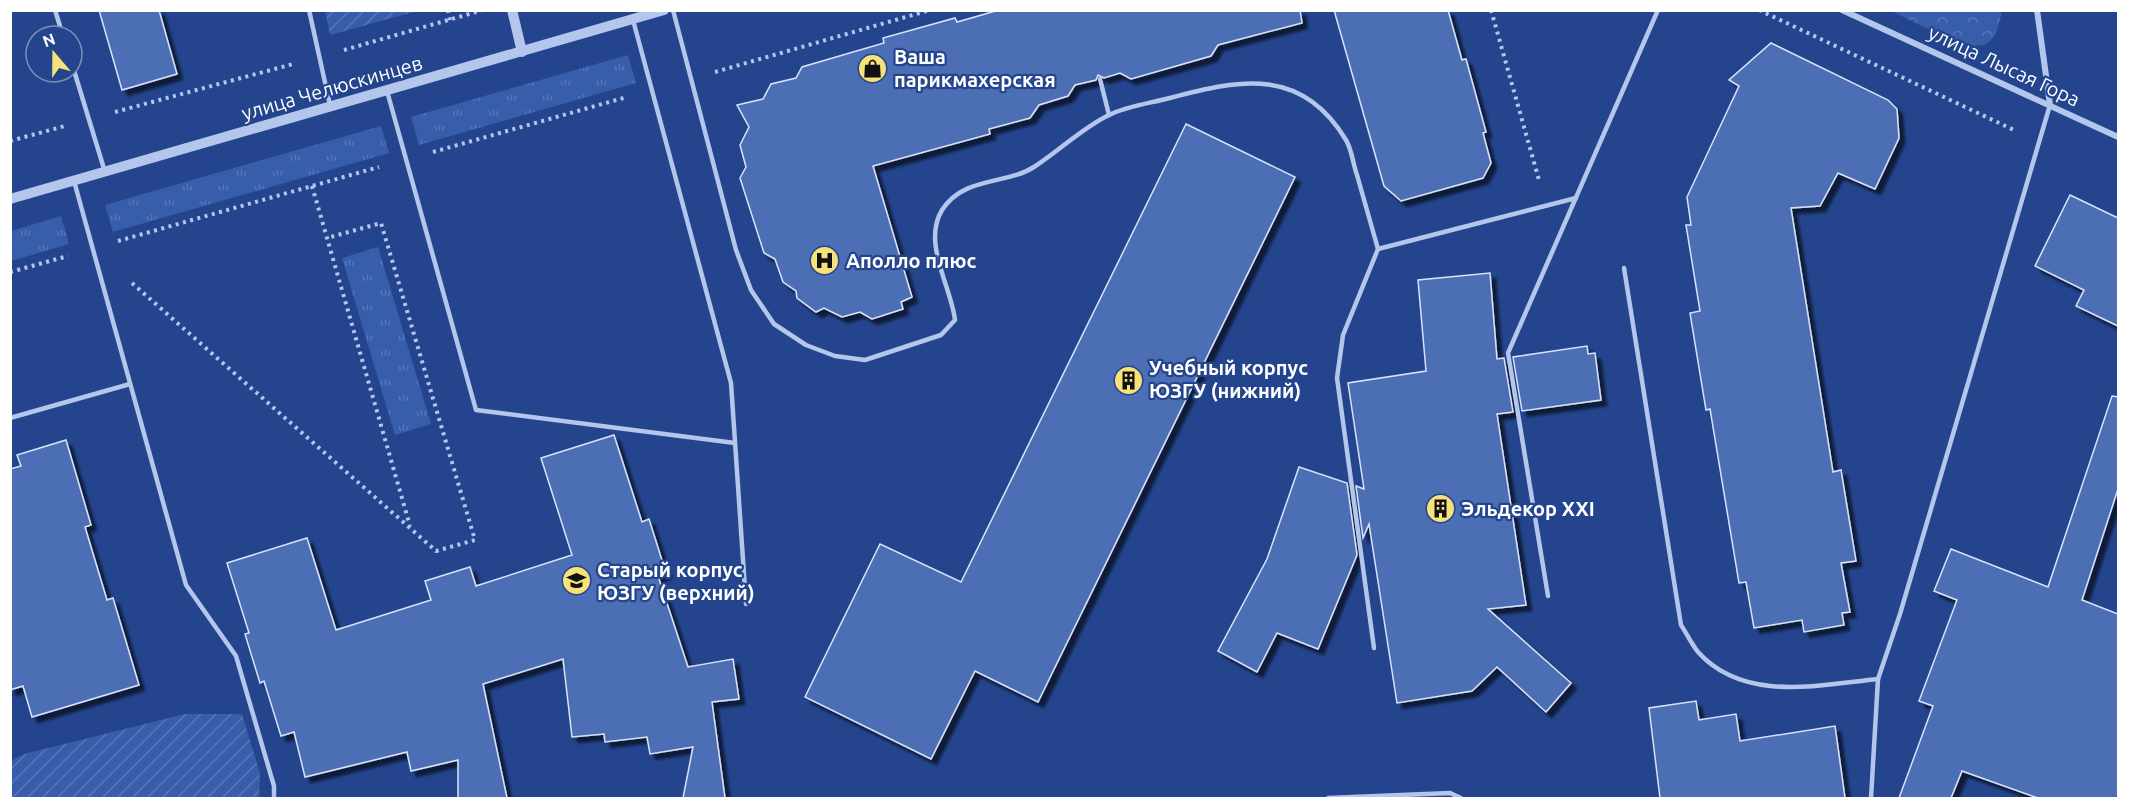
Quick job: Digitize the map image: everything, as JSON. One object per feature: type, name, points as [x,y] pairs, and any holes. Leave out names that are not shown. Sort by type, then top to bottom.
[{"type":"street","points":[[512,10],[522,52]]},
{"type":"street","name":"улица Челюскинцев","points":[[10,199],[664,10]]},
{"type":"street","name":"улица Лысая Гора","points":[[1842,10],[2118,137]]},
{"type":"street","points":[[2037,10],[2050,105]]},
{"type":"lane","points":[[309,10],[330,108]]},
{"type":"lane","points":[[672,10],[736,250],[751,290],[774,324],[806,345],[835,356],[865,360],[941,335],[955,320],[952,300],[936,251],[935,230],[942,210],[959,193],[985,182],[1031,169],[1109,115],[1222,84],[1272,84],[1298,92],[1325,112],[1347,142],[1378,249],[1343,335],[1337,378],[1374,648]]},
{"type":"lane","points":[[1548,596],[1508,353],[1658,10]]},
{"type":"lane","points":[[633,20],[731,384],[746,604]]},
{"type":"lane","points":[[1100,79],[1109,115]]},
{"type":"lane","points":[[79,84],[105,172]]},
{"type":"lane","points":[[387,91],[476,410],[735,443]]},
{"type":"lane","points":[[1871,798],[1878,679],[1900,614],[2050,105]]},
{"type":"lane","points":[[74,181],[186,585],[236,656],[274,786],[274,798]]},
{"type":"lane","points":[[1378,249],[1576,198]]},
{"type":"lane","points":[[1624,268],[1681,625],[1692,643],[1715,667],[1746,681],[1782,688],[1878,679]]},
{"type":"lane","points":[[10,418],[130,384]]},
{"type":"lane","points":[[1328,798],[1450,793],[1461,798]]},
{"type":"path","points":[[448,10],[450,20]]},
{"type":"path","points":[[10,141],[483,10]]},
{"type":"path","points":[[691,79],[930,10]]},
{"type":"path","points":[[1491,10],[1546,206]]},
{"type":"path","points":[[1759,10],[2039,142]]},
{"type":"path","points":[[10,272],[653,90]]},
{"type":"path","points":[[312,186],[410,528]]},
{"type":"path","points":[[93,249],[436,551],[475,540],[381,223],[327,238]]},
{"type":"green space","points":[[325,10],[417,10],[417,11],[330,35]]},
{"type":"green space","points":[[1891,11],[2002,11],[1993,37],[1986,44],[1978,45],[1954,40]]},
{"type":"green space","points":[[628,55],[636,83],[419,145],[411,117]]},
{"type":"green space","points":[[381,126],[389,153],[113,232],[105,205]]},
{"type":"green space","points":[[61,216],[69,244],[11,261],[11,231]]},
{"type":"green space","points":[[378,247],[431,424],[395,435],[342,258]]},
{"type":"green space","points":[[185,714],[242,714],[260,773],[259,798],[12,798],[11,761],[24,754]]},
{"type":"building","points":[[99,10],[159,10],[177,74],[122,90]]},
{"type":"building","points":[[999,10],[1300,10],[1302,23],[1218,45],[1211,56],[1131,79],[1120,73],[1104,78],[1098,75],[1096,80],[1075,85],[1068,96],[1039,105],[1030,118],[989,129],[990,134],[873,166],[912,297],[901,302],[903,309],[872,319],[860,312],[842,317],[824,308],[816,312],[797,298],[796,291],[783,282],[775,259],[764,253],[740,178],[746,167],[740,145],[749,127],[737,105],[763,99],[771,84],[796,78],[802,67],[884,43],[883,38],[955,18],[957,22]]},
{"type":"building","points":[[1334,10],[1448,10],[1462,60],[1466,59],[1486,132],[1483,133],[1491,163],[1483,178],[1401,201],[1384,186]]},
{"type":"building","points":[[1771,43],[1888,100],[1897,109],[1899,138],[1875,189],[1838,173],[1820,206],[1791,208],[1833,472],[1841,470],[1856,561],[1841,563],[1850,612],[1842,613],[1844,625],[1804,632],[1802,620],[1754,628],[1746,582],[1739,583],[1710,409],[1706,410],[1690,313],[1700,311],[1686,225],[1691,225],[1687,197],[1739,86],[1729,80]]},
{"type":"building","name":"Учебный корпус ЮЗГУ (нижний)","points":[[1186,124],[1295,177],[1038,702],[975,671],[931,759],[805,697],[880,544],[961,582]]},
{"type":"building","points":[[2070,195],[2118,218],[2118,326],[2076,306],[2084,290],[2035,266]]},
{"type":"building","name":"Эльдекор XXI","points":[[1490,273],[1497,359],[1504,358],[1513,412],[1497,414],[1526,605],[1488,609],[1571,683],[1546,712],[1497,667],[1472,691],[1397,703],[1369,524],[1363,538],[1356,486],[1364,489],[1348,383],[1426,371],[1418,280]]},
{"type":"building","points":[[1587,346],[1588,354],[1595,353],[1601,400],[1522,411],[1513,357]]},
{"type":"building","points":[[2112,396],[2118,397],[2118,489],[2082,600],[2118,614],[2118,798],[2038,798],[1962,771],[1951,798],[1899,798],[1933,706],[1919,701],[1957,600],[1934,591],[1951,549],[2048,587]]},
{"type":"building","name":"Старый корпус ЮЗГУ (верхний)","points":[[614,435],[642,522],[649,519],[666,573],[658,576],[688,667],[733,659],[739,699],[712,702],[725,798],[683,798],[693,747],[650,754],[647,737],[605,742],[604,734],[572,737],[563,659],[483,684],[507,798],[458,798],[458,760],[411,771],[407,752],[305,777],[294,732],[281,736],[264,681],[260,683],[245,634],[249,633],[227,563],[307,538],[336,630],[431,600],[425,581],[470,567],[476,586],[572,555],[541,458]]},
{"type":"building","points":[[66,440],[91,525],[85,527],[107,600],[113,598],[139,685],[32,717],[23,686],[10,690],[10,469],[21,466],[17,455]]},
{"type":"building","points":[[1299,467],[1347,483],[1357,555],[1318,649],[1277,633],[1257,672],[1218,651],[1267,559]]},
{"type":"building","points":[[1696,701],[1699,720],[1736,714],[1740,741],[1835,726],[1845,798],[1660,798],[1649,708]]},
{"type":"place","name":"Ваша парикмахерская","points":[[873,68]]},
{"type":"place","name":"Аполло плюс","points":[[825,261]]},
{"type":"place","name":"Учебный корпус ЮЗГУ (нижний)","points":[[1128,380]]},
{"type":"place","name":"Эльдекор XXI","points":[[1440,509]]},
{"type":"place","name":"Старый корпус ЮЗГУ (верхний)","points":[[576,581]]}]
